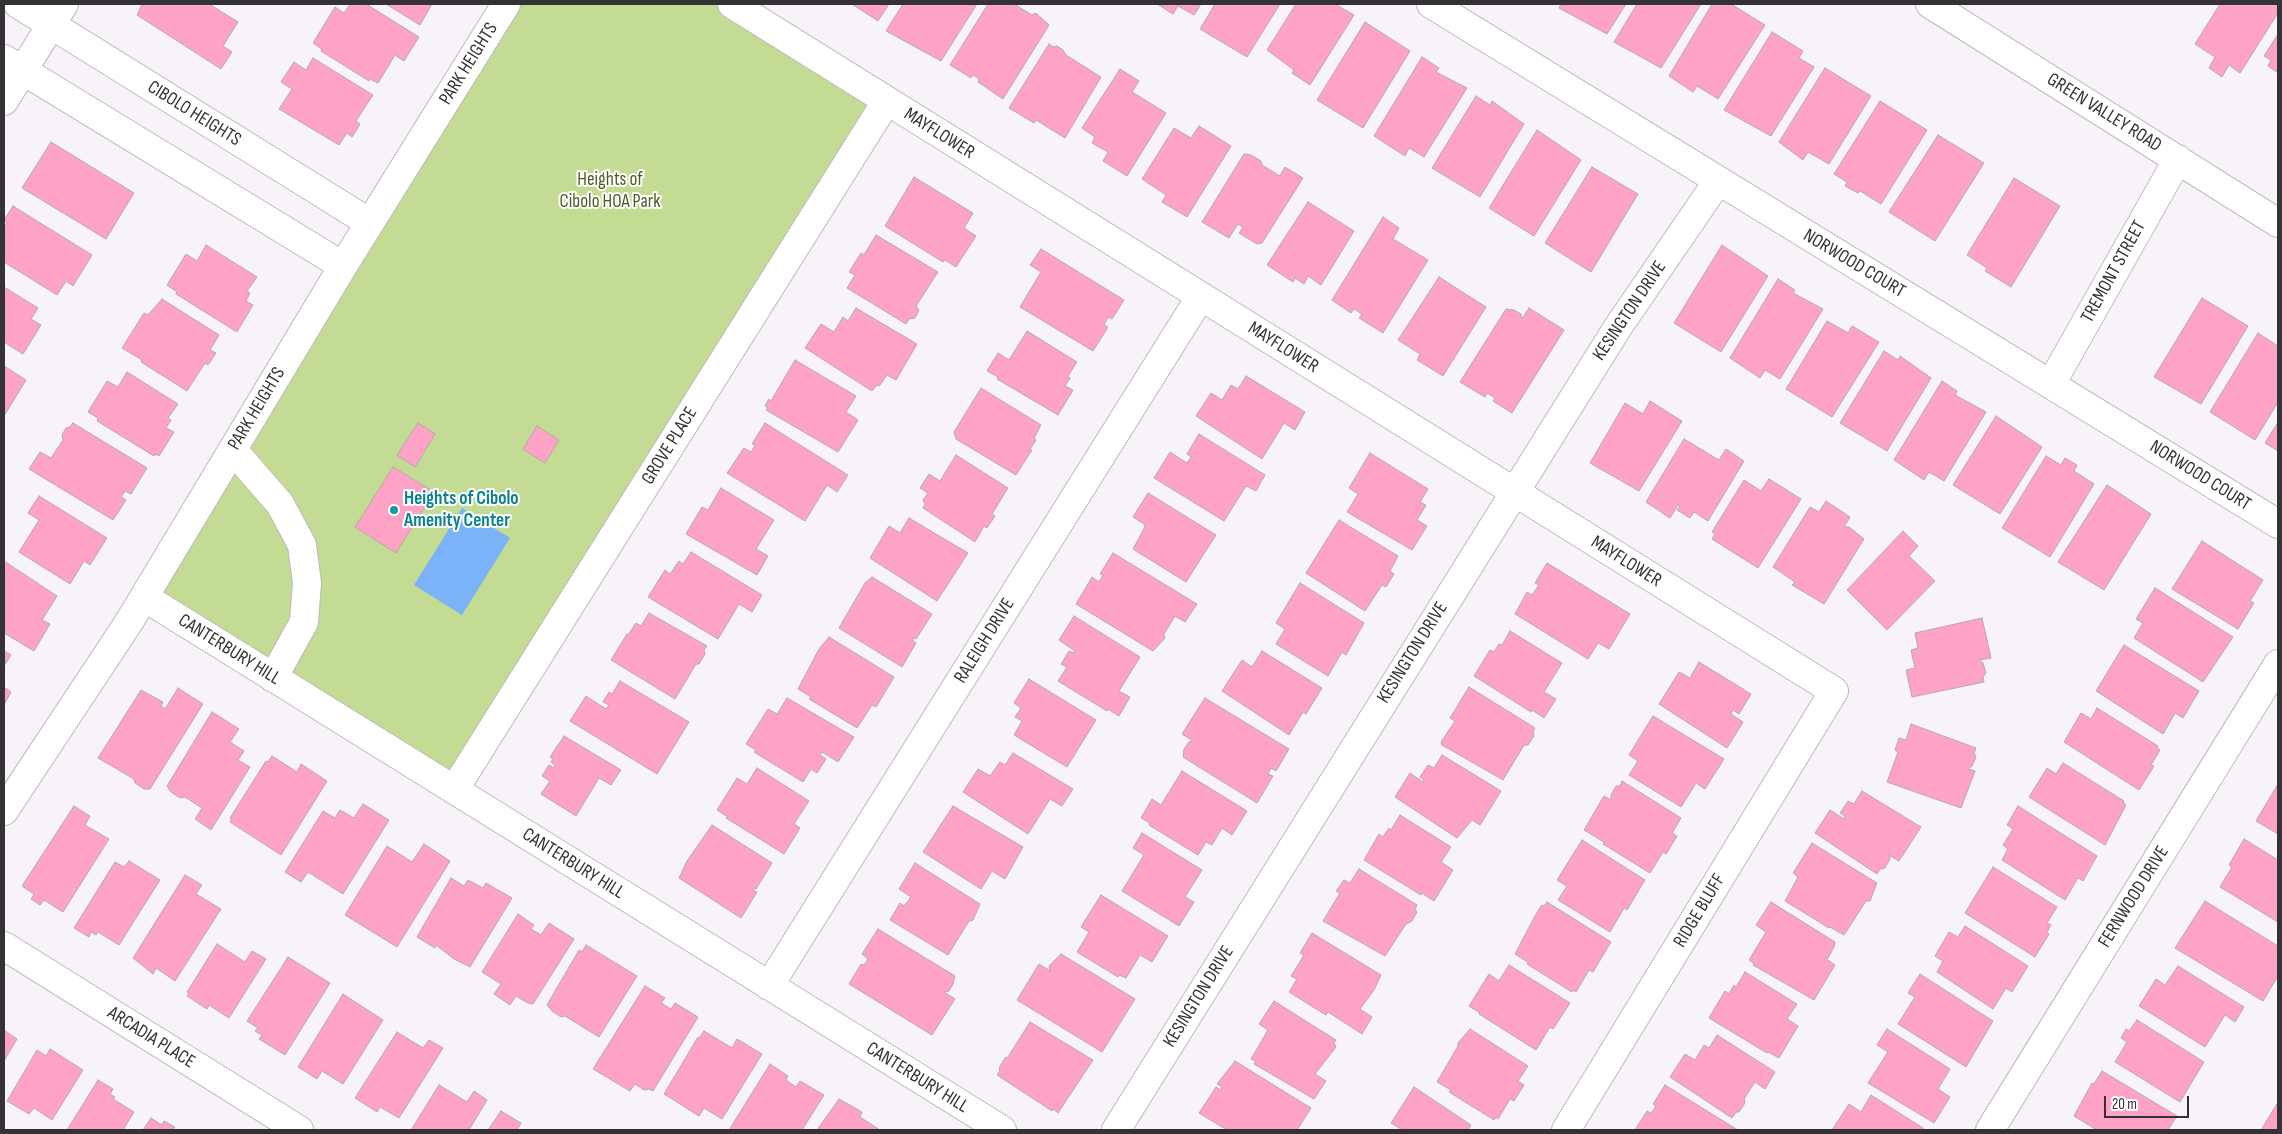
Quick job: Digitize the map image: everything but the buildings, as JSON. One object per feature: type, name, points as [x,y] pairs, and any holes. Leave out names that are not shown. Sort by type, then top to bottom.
[{"type":"street","name":"CIBOLO HEIGHTS","points":[[18,4],[58,14],[370,223]]},
{"type":"street","name":"PARK HEIGHTS","points":[[4,811],[144,597],[343,266],[506,4]]},
{"type":"street","name":"MAYFLOWER","points":[[732,4],[886,102],[1834,691]]},
{"type":"street","name":"NORWOOD COURT","points":[[1431,4],[2278,524]]},
{"type":"street","name":"GREEN VALLEY ROAD","points":[[1930,4],[2278,222]]},
{"type":"street","points":[[4,101],[13,64],[58,14]]},
{"type":"street","points":[[13,64],[343,266]]},
{"type":"street","name":"GROVE PLACE","points":[[454,790],[886,102]]},
{"type":"street","name":"TREMONT STREET","points":[[2051,384],[2178,159]]},
{"type":"street","name":"KESINGTON DRIVE","points":[[1116,1130],[1618,326],[1718,181]]},
{"type":"street","name":"RALEIGH DRIVE","points":[[769,986],[1201,296]]},
{"type":"street","points":[[233,450],[280,504],[302,544],[307,583],[304,622],[273,678]]},
{"type":"street","name":"CANTERBURY HILL","points":[[144,597],[1002,1130]]},
{"type":"street","name":"FERNWOOD DRIVE","points":[[1990,1130],[2278,664]]},
{"type":"street","name":"RIDGE BLUFF","points":[[1566,1130],[1834,691]]},
{"type":"street","name":"ARCADIA PLACE","points":[[4,946],[299,1130]]},
{"type":"green space","name":"Heights of Cibolo HOA Park","points":[[507,4],[732,4],[886,102],[454,790],[144,597]]},
{"type":"water","points":[[462,508],[510,538],[462,615],[414,585]]},
{"type":"place","name":"Heights of Cibolo Amenity Center","points":[[394,510]]}]
